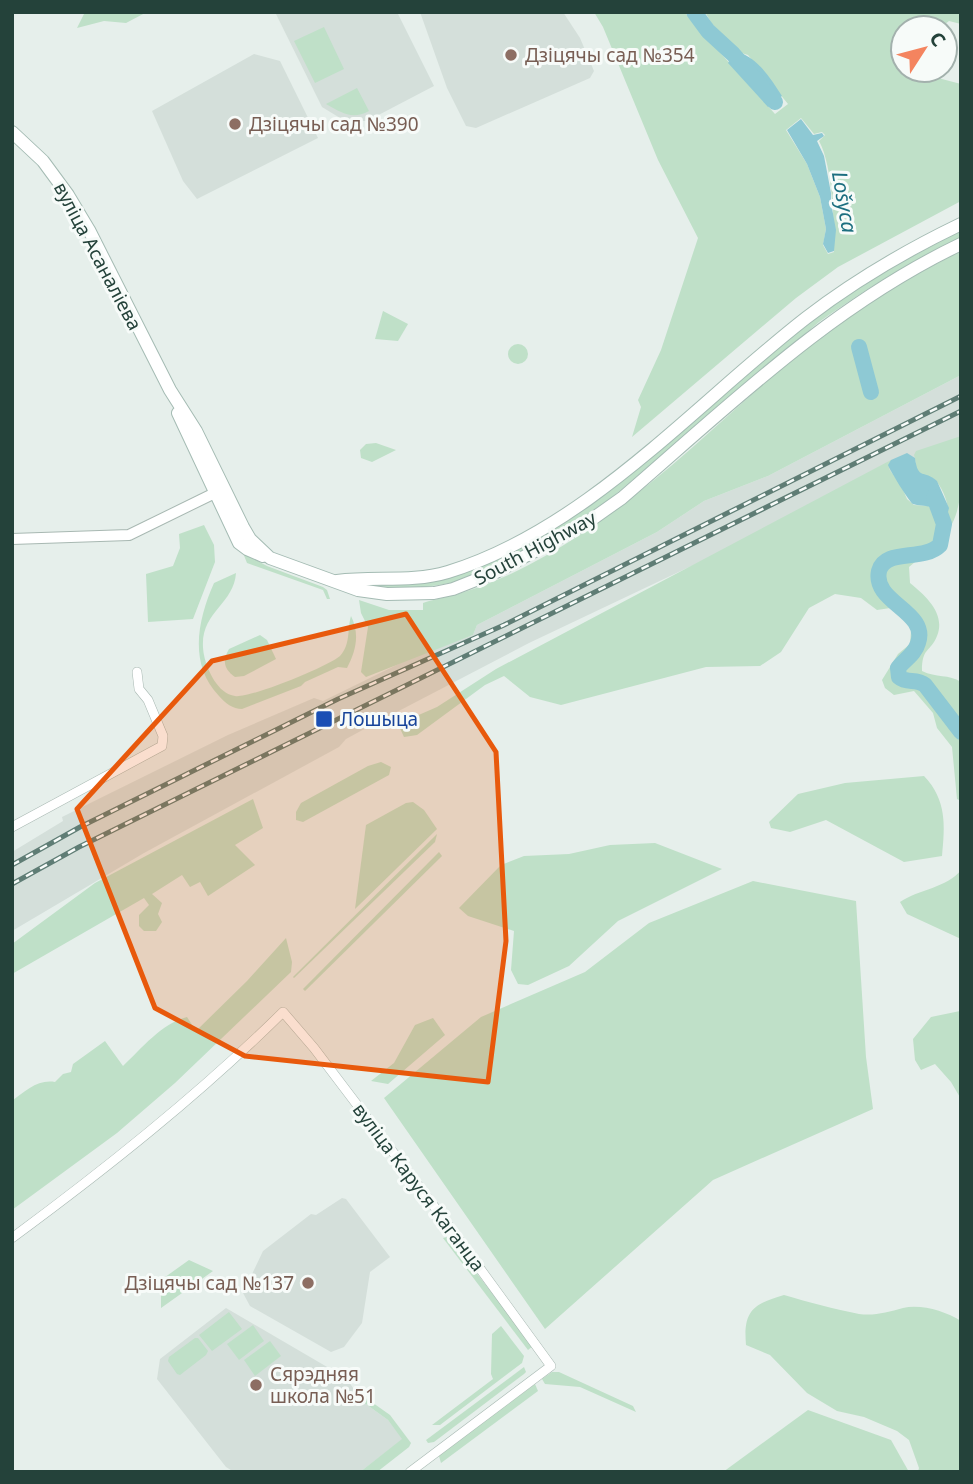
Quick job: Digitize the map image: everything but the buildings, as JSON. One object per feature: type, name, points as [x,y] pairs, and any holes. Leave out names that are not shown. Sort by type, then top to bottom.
[{"type":"main road","name":"вуліца Асаналіева","points":[[12,132],[43,161],[89,230],[170,390],[186,432],[219,491],[239,542],[247,549],[337,581]]},
{"type":"main road","name":"South Highway","points":[[337,581],[362,578],[418,579],[445,573],[488,556],[572,511],[629,467],[806,318],[885,264],[961,224]]},
{"type":"main road","name":"South Highway","points":[[337,581],[359,590],[387,594],[434,593],[468,584],[530,555],[588,522],[622,498],[788,355],[851,307],[892,280],[961,244]]},
{"type":"street","points":[[12,538],[128,535],[219,491]]},
{"type":"street","points":[[12,827],[162,746],[163,736],[148,700],[139,689],[137,672]]},
{"type":"street","name":"вуліца Каруся Каганца","points":[[12,1238],[76,1192],[172,1115],[283,1012],[314,1048],[449,1226],[551,1366],[410,1472]]},
{"type":"highlighted area","points":[[406,614],[496,752],[506,941],[488,1082],[245,1056],[155,1008],[77,809],[212,661]]},
{"type":"shaded area","points":[[275,12],[397,12],[434,86],[367,121],[345,121],[322,107]]},
{"type":"shaded area","name":"Дзіцячы сад №354","points":[[420,12],[563,12],[580,38],[594,71],[590,78],[476,128],[466,126],[447,88]]},
{"type":"shaded area","name":"Дзіцячы сад №390","points":[[254,54],[280,61],[318,138],[197,199],[183,181],[152,111]]},
{"type":"shaded area","points":[[961,375],[961,438],[529,643],[346,739],[339,747],[144,853],[12,931],[12,852],[63,821],[62,817],[228,735],[314,698],[323,701],[421,653],[473,635],[477,625],[657,532],[704,501],[768,476]]},
{"type":"shaded area","name":"Дзіцячы сад №137","points":[[342,1198],[346,1199],[390,1257],[370,1272],[362,1323],[344,1347],[331,1352],[250,1306],[243,1293],[263,1251],[311,1214],[316,1215]]},
{"type":"shaded area","name":"Сярэдняя школа №51","points":[[226,1308],[346,1378],[363,1402],[388,1420],[403,1439],[360,1472],[234,1472],[226,1467],[157,1379],[160,1359]]},
{"type":"green space","points":[[85,12],[147,12],[126,23],[104,21],[77,28]]},
{"type":"green space","points":[[594,12],[684,12],[775,114],[788,104],[748,55],[738,52],[712,24],[705,12],[961,12],[961,24],[959,14],[889,14],[889,84],[961,84],[961,201],[838,267],[796,298],[632,437],[641,407],[638,400],[661,350],[698,238],[658,160],[603,27]],"holes":[[[801,118],[814,134],[822,132],[825,135],[819,141],[830,180],[834,226],[834,252],[828,254],[823,245],[826,229],[820,197],[807,164],[786,130]]]},
{"type":"green space","points":[[324,27],[344,69],[315,83],[294,41]]},
{"type":"green space","points":[[357,88],[369,111],[352,115],[326,104]]},
{"type":"green space","points":[[961,231],[961,238],[888,277],[819,322],[610,499],[563,530],[474,576],[450,583],[393,589],[363,585],[410,578],[503,551],[531,540],[567,520],[634,472],[758,363],[810,322],[916,254]]},
{"type":"green space","points":[[961,251],[961,375],[768,476],[704,501],[657,532],[477,625],[473,635],[366,677],[361,672],[368,627],[361,613],[359,600],[389,610],[423,610],[423,603],[480,587],[543,557],[587,530],[641,491],[791,360],[831,329],[895,287]]},
{"type":"green space","points":[[383,311],[408,324],[398,341],[375,339]]},
{"type":"green space","points":[[518,344],[525,347],[528,354],[525,361],[518,364],[511,361],[508,354],[511,347]]},
{"type":"green space","points":[[961,436],[961,481],[956,514],[943,536],[909,567],[910,583],[933,606],[939,620],[937,636],[925,654],[922,671],[961,682],[961,801],[957,799],[952,747],[937,728],[933,713],[914,691],[894,695],[885,688],[882,680],[898,654],[910,644],[912,618],[897,607],[877,610],[861,598],[835,594],[809,608],[781,652],[760,666],[706,667],[561,705],[530,697],[504,676],[485,685],[417,735],[404,737],[398,724],[437,707],[496,669],[891,460],[889,469],[907,499],[914,505],[928,506],[942,517],[947,516],[948,507],[943,491],[934,479],[918,472],[914,455],[916,451]]},
{"type":"green space","points":[[376,443],[396,450],[372,462],[361,458],[360,450],[366,444]]},
{"type":"green space","points":[[204,525],[214,545],[215,562],[193,619],[148,622],[146,574],[173,566],[180,548],[179,534]]},
{"type":"green space","points":[[243,553],[267,566],[323,587],[330,599],[327,599],[323,590],[247,563]]},
{"type":"green space","points":[[236,573],[229,594],[205,629],[203,641],[208,667],[223,691],[243,696],[289,681],[333,661],[346,647],[351,616],[356,642],[347,668],[338,667],[301,686],[242,709],[232,707],[224,701],[209,683],[203,670],[200,626],[214,583]]},
{"type":"green space","points":[[260,635],[267,640],[276,659],[244,676],[235,677],[225,664],[229,649]]},
{"type":"green space","points":[[381,762],[391,767],[389,775],[303,822],[296,820],[296,812],[301,803],[368,766]]},
{"type":"green space","points":[[924,776],[932,785],[941,804],[944,824],[942,856],[904,862],[826,820],[790,832],[771,828],[769,822],[798,794],[845,783]]},
{"type":"green space","points":[[253,799],[263,828],[235,845],[255,865],[208,896],[200,882],[190,887],[182,875],[152,894],[162,903],[158,914],[162,922],[156,931],[144,931],[139,926],[139,915],[149,905],[144,898],[12,974],[12,944],[95,883]]},
{"type":"green space","points":[[413,802],[424,810],[437,829],[355,909],[366,825],[406,803]]},
{"type":"green space","points":[[437,834],[435,842],[293,977]]},
{"type":"green space","points":[[655,843],[722,869],[618,921],[569,966],[528,985],[518,984],[511,970],[514,931],[468,916],[459,908],[501,865],[524,856],[569,854],[610,845]]},
{"type":"green space","points":[[439,852],[442,856],[305,991],[303,989]]},
{"type":"green space","points":[[961,870],[961,939],[907,914],[900,902],[941,885]]},
{"type":"green space","points":[[753,881],[856,901],[866,1057],[873,1109],[713,1180],[545,1329],[384,1098],[481,1017],[585,972],[649,923]]},
{"type":"green space","points":[[286,938],[292,962],[291,972],[175,1083],[117,1133],[12,1210],[12,1101],[32,1087],[43,1082],[55,1082],[63,1074],[71,1072],[73,1064],[105,1041],[123,1066],[152,1037],[178,1020],[187,1017],[196,1031]]},
{"type":"green space","points":[[960,1011],[961,1099],[951,1082],[935,1064],[921,1070],[915,1060],[913,1039],[931,1017]]},
{"type":"green space","points":[[433,1018],[445,1035],[388,1084],[371,1081],[394,1063],[415,1025]]},
{"type":"green space","points":[[447,1237],[533,1346],[528,1350],[443,1238]]},
{"type":"green space","points":[[189,1260],[213,1271],[161,1308],[161,1295],[154,1285]]},
{"type":"green space","points":[[784,1295],[859,1314],[876,1314],[910,1307],[925,1308],[940,1311],[961,1321],[961,1472],[918,1472],[909,1440],[897,1431],[864,1417],[837,1411],[807,1393],[770,1355],[746,1345],[746,1324],[752,1311],[765,1302]]},
{"type":"green space","points":[[229,1312],[242,1329],[212,1351],[199,1335]]},
{"type":"green space","points":[[253,1325],[264,1341],[239,1360],[227,1344]]},
{"type":"green space","points":[[501,1326],[524,1356],[522,1363],[440,1425],[432,1425],[493,1379],[492,1334]]},
{"type":"green space","points":[[198,1338],[208,1351],[206,1355],[180,1375],[177,1374],[168,1361],[169,1357]]},
{"type":"green space","points":[[270,1341],[281,1356],[255,1376],[244,1360]]},
{"type":"green space","points":[[524,1367],[524,1374],[434,1442],[428,1443],[426,1440]]},
{"type":"green space","points":[[552,1372],[559,1372],[633,1406],[636,1412],[580,1387],[545,1384],[542,1379]]},
{"type":"green space","points":[[535,1384],[538,1391],[441,1463],[439,1456],[445,1450]]},
{"type":"green space","points":[[366,1398],[390,1415],[411,1443],[377,1472],[360,1472],[402,1439],[388,1420],[363,1402]]},
{"type":"green space","points":[[808,1410],[891,1440],[909,1472],[723,1472]]},
{"type":"water","points":[[738,52],[758,64],[782,96],[768,107],[728,63],[733,54]]},
{"type":"water","points":[[801,119],[813,135],[822,133],[824,136],[817,141],[824,156],[836,230],[834,251],[828,253],[823,244],[826,229],[820,197],[807,164],[787,130]]},
{"type":"water","points":[[907,453],[915,458],[920,472],[937,481],[949,508],[947,516],[936,515],[930,507],[913,504],[900,486],[888,465],[891,460]]},
{"type":"waterway","name":"Lošyca","points":[[694,12],[708,31],[733,54],[775,102]]},
{"type":"waterway","name":"Lošyca","points":[[859,347],[871,392]]},
{"type":"waterway","name":"Lošyca","points":[[934,497],[944,524],[940,545],[924,553],[889,560],[879,571],[879,582],[891,599],[916,623],[919,632],[914,650],[898,668],[899,677],[925,685],[961,732]]},
{"type":"railway","points":[[12,865],[80,827],[338,699],[504,625],[961,396]]},
{"type":"railway","points":[[12,884],[79,847],[961,411]]},
{"type":"place","name":"Дзіцячы сад №354","points":[[511,55]]},
{"type":"place","name":"Дзіцячы сад №390","points":[[235,124]]},
{"type":"place","name":"Лошыца","points":[[324,719]]},
{"type":"place","name":"Дзіцячы сад №137","points":[[308,1283]]},
{"type":"place","name":"Сярэдняя школа №51","points":[[256,1385]]}]
